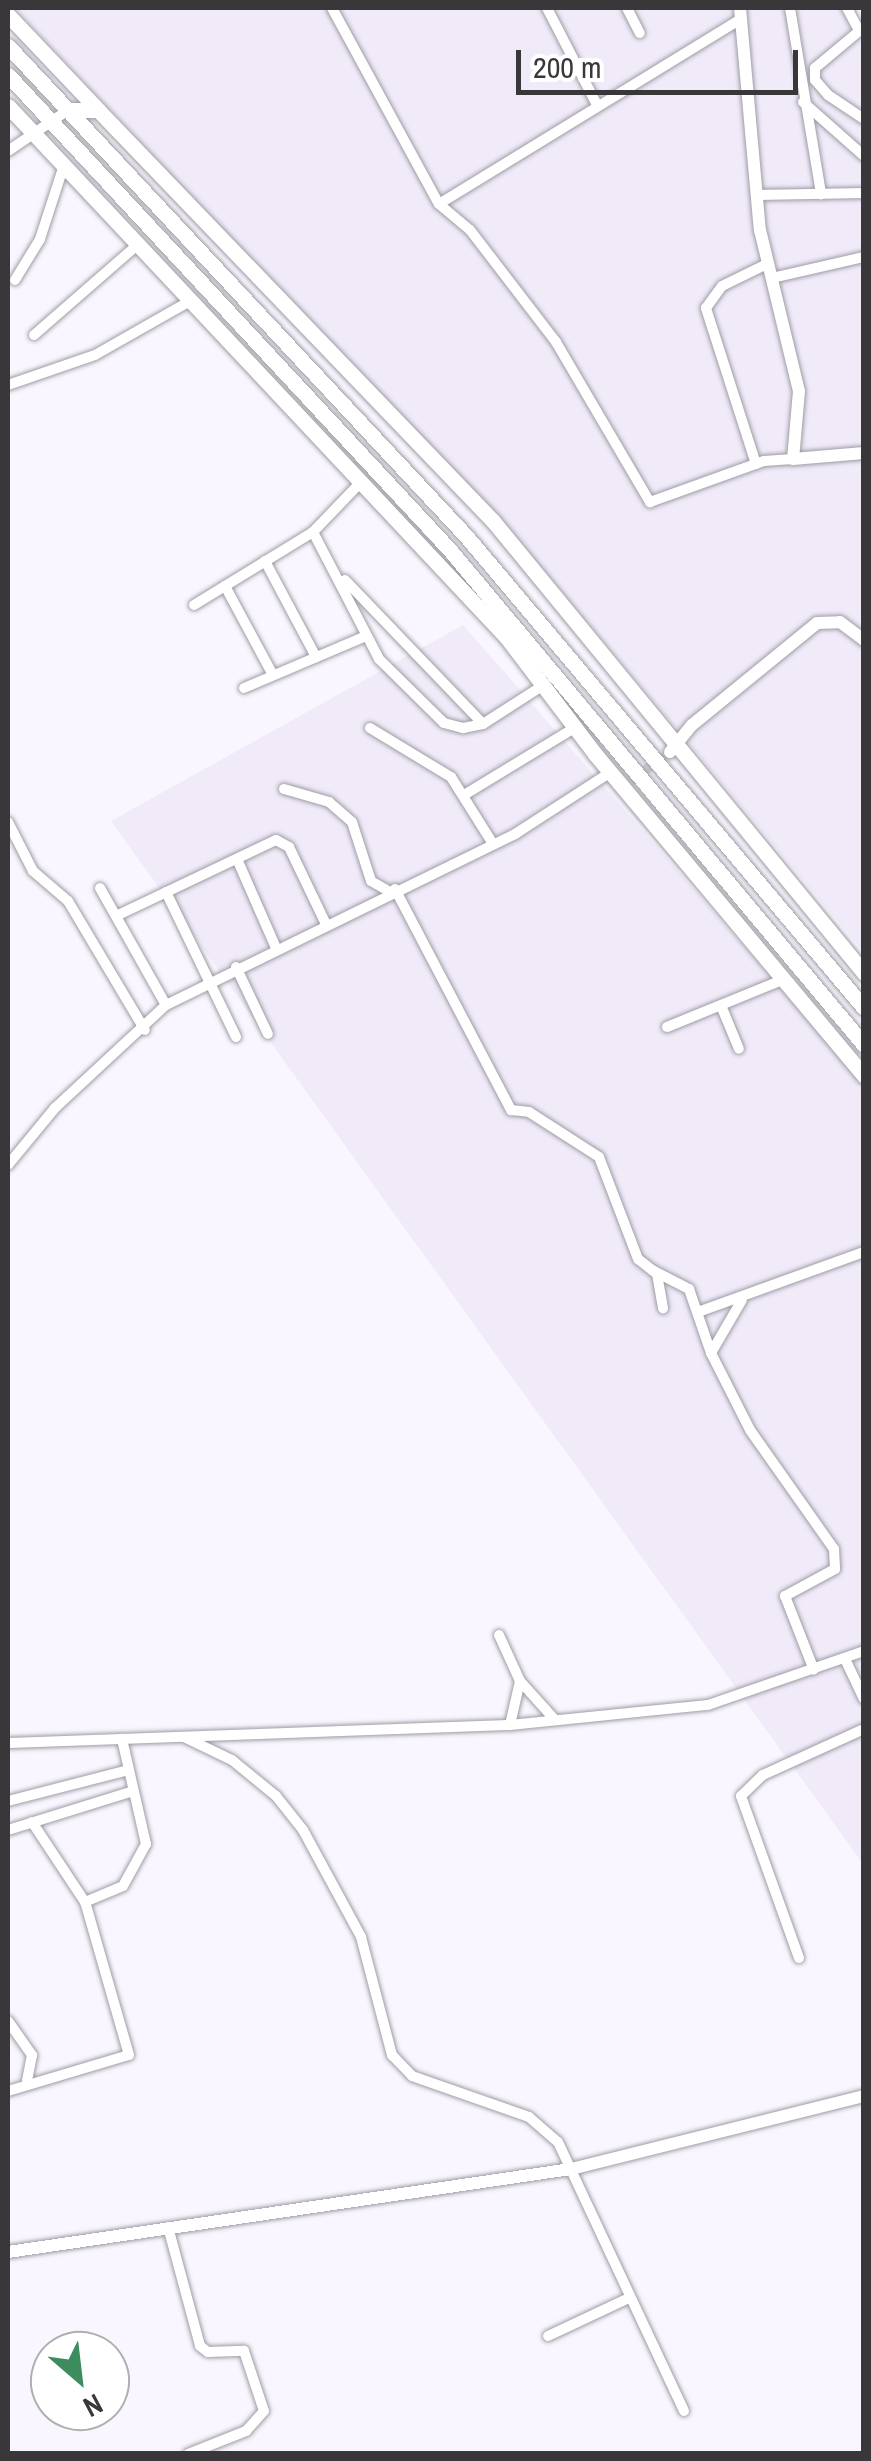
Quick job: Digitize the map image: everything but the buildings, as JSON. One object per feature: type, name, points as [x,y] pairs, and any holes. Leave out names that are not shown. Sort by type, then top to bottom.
[{"type":"highway","points":[[8,15],[493,522],[672,748],[864,973]]},
{"type":"highway","points":[[8,46],[466,536],[864,1008]]},
{"type":"highway","points":[[8,75],[449,549],[864,1045]]},
{"type":"highway","points":[[8,106],[507,638],[574,728],[611,772],[628,784],[780,981],[864,1076]]},
{"type":"highway","points":[[68,110],[98,110]]},
{"type":"street","points":[[332,8],[440,204],[470,230],[556,342],[650,502],[756,464],[864,454]]},
{"type":"street","points":[[547,8],[596,103]]},
{"type":"street","points":[[628,8],[640,33]]},
{"type":"street","points":[[790,8],[802,101],[821,194]]},
{"type":"street","points":[[847,8],[861,29],[815,68],[815,80],[864,119]]},
{"type":"street","points":[[440,204],[741,13],[767,264],[799,391],[792,459]]},
{"type":"street","points":[[802,101],[864,156]]},
{"type":"street","points":[[8,151],[68,110]]},
{"type":"street","points":[[15,280],[40,239],[64,165]]},
{"type":"street","points":[[757,195],[864,193]]},
{"type":"street","points":[[34,335],[136,245]]},
{"type":"street","points":[[772,278],[864,258]]},
{"type":"street","points":[[756,464],[706,308],[722,286],[767,264]]},
{"type":"street","points":[[8,385],[95,355],[190,302]]},
{"type":"street","points":[[194,606],[313,532],[361,482]]},
{"type":"street","points":[[313,532],[341,576],[366,636],[388,671],[444,723],[463,728],[482,724],[542,686]]},
{"type":"street","points":[[265,561],[316,657]]},
{"type":"street","points":[[341,576],[482,724]]},
{"type":"street","points":[[226,586],[273,676]]},
{"type":"street","points":[[672,748],[817,623],[840,622],[864,640]]},
{"type":"street","points":[[244,688],[366,636]]},
{"type":"street","points":[[370,728],[451,778],[493,844]]},
{"type":"street","points":[[464,795],[574,728]]},
{"type":"street","points":[[8,1165],[55,1108],[144,1030],[166,1005],[325,922],[493,844],[611,772]]},
{"type":"street","points":[[284,789],[329,802],[352,822],[371,881],[393,890],[511,1110],[530,1112],[599,1157],[638,1259],[689,1289],[711,1353],[750,1430],[834,1549],[835,1569],[785,1596],[814,1670]]},
{"type":"street","points":[[8,822],[33,871],[68,901],[144,1030]]},
{"type":"street","points":[[116,916],[276,840],[289,847],[325,922]]},
{"type":"street","points":[[237,859],[277,950]]},
{"type":"street","points":[[100,888],[166,1005]]},
{"type":"street","points":[[166,892],[212,979],[236,1037]]},
{"type":"street","points":[[236,967],[268,1034]]},
{"type":"street","points":[[667,1027],[722,1008],[780,981]]},
{"type":"street","points":[[722,1008],[739,1049]]},
{"type":"street","points":[[698,1312],[742,1300],[864,1252]]},
{"type":"street","points":[[652,1269],[664,1308]]},
{"type":"street","points":[[711,1353],[742,1300]]},
{"type":"street","points":[[499,1636],[520,1681],[555,1720]]},
{"type":"street","points":[[8,1743],[510,1725],[708,1705],[864,1652]]},
{"type":"street","points":[[845,1659],[864,1699]]},
{"type":"street","points":[[510,1725],[520,1681]]},
{"type":"street","points":[[799,1958],[741,1796],[763,1776],[864,1729]]},
{"type":"street","points":[[184,1737],[232,1760],[276,1796],[303,1830],[361,1936],[392,2054],[412,2076],[529,2117],[558,2142],[627,2299],[684,2410]]},
{"type":"street","points":[[85,1902],[123,1886],[146,1844],[125,1771],[122,1739]]},
{"type":"street","points":[[8,1800],[125,1771]]},
{"type":"street","points":[[8,1830],[130,1792]]},
{"type":"street","points":[[8,2090],[27,2082],[60,2080],[129,2056],[85,1902],[32,1822]]},
{"type":"street","points":[[8,2020],[32,2055],[27,2082]]},
{"type":"street","points":[[8,2252],[571,2169],[864,2096]]},
{"type":"street","points":[[168,2227],[200,2346],[244,2350],[264,2411],[246,2431],[188,2454]]},
{"type":"street","points":[[548,2336],[627,2299]]},
{"type":"shaded area","points":[[15,8],[841,8],[858,40],[864,37],[863,951],[548,575]]},
{"type":"shaded area","points":[[463,625],[863,1083],[863,1864],[111,821]]},
{"type":"tunnel","points":[[631,781],[670,752]]}]
